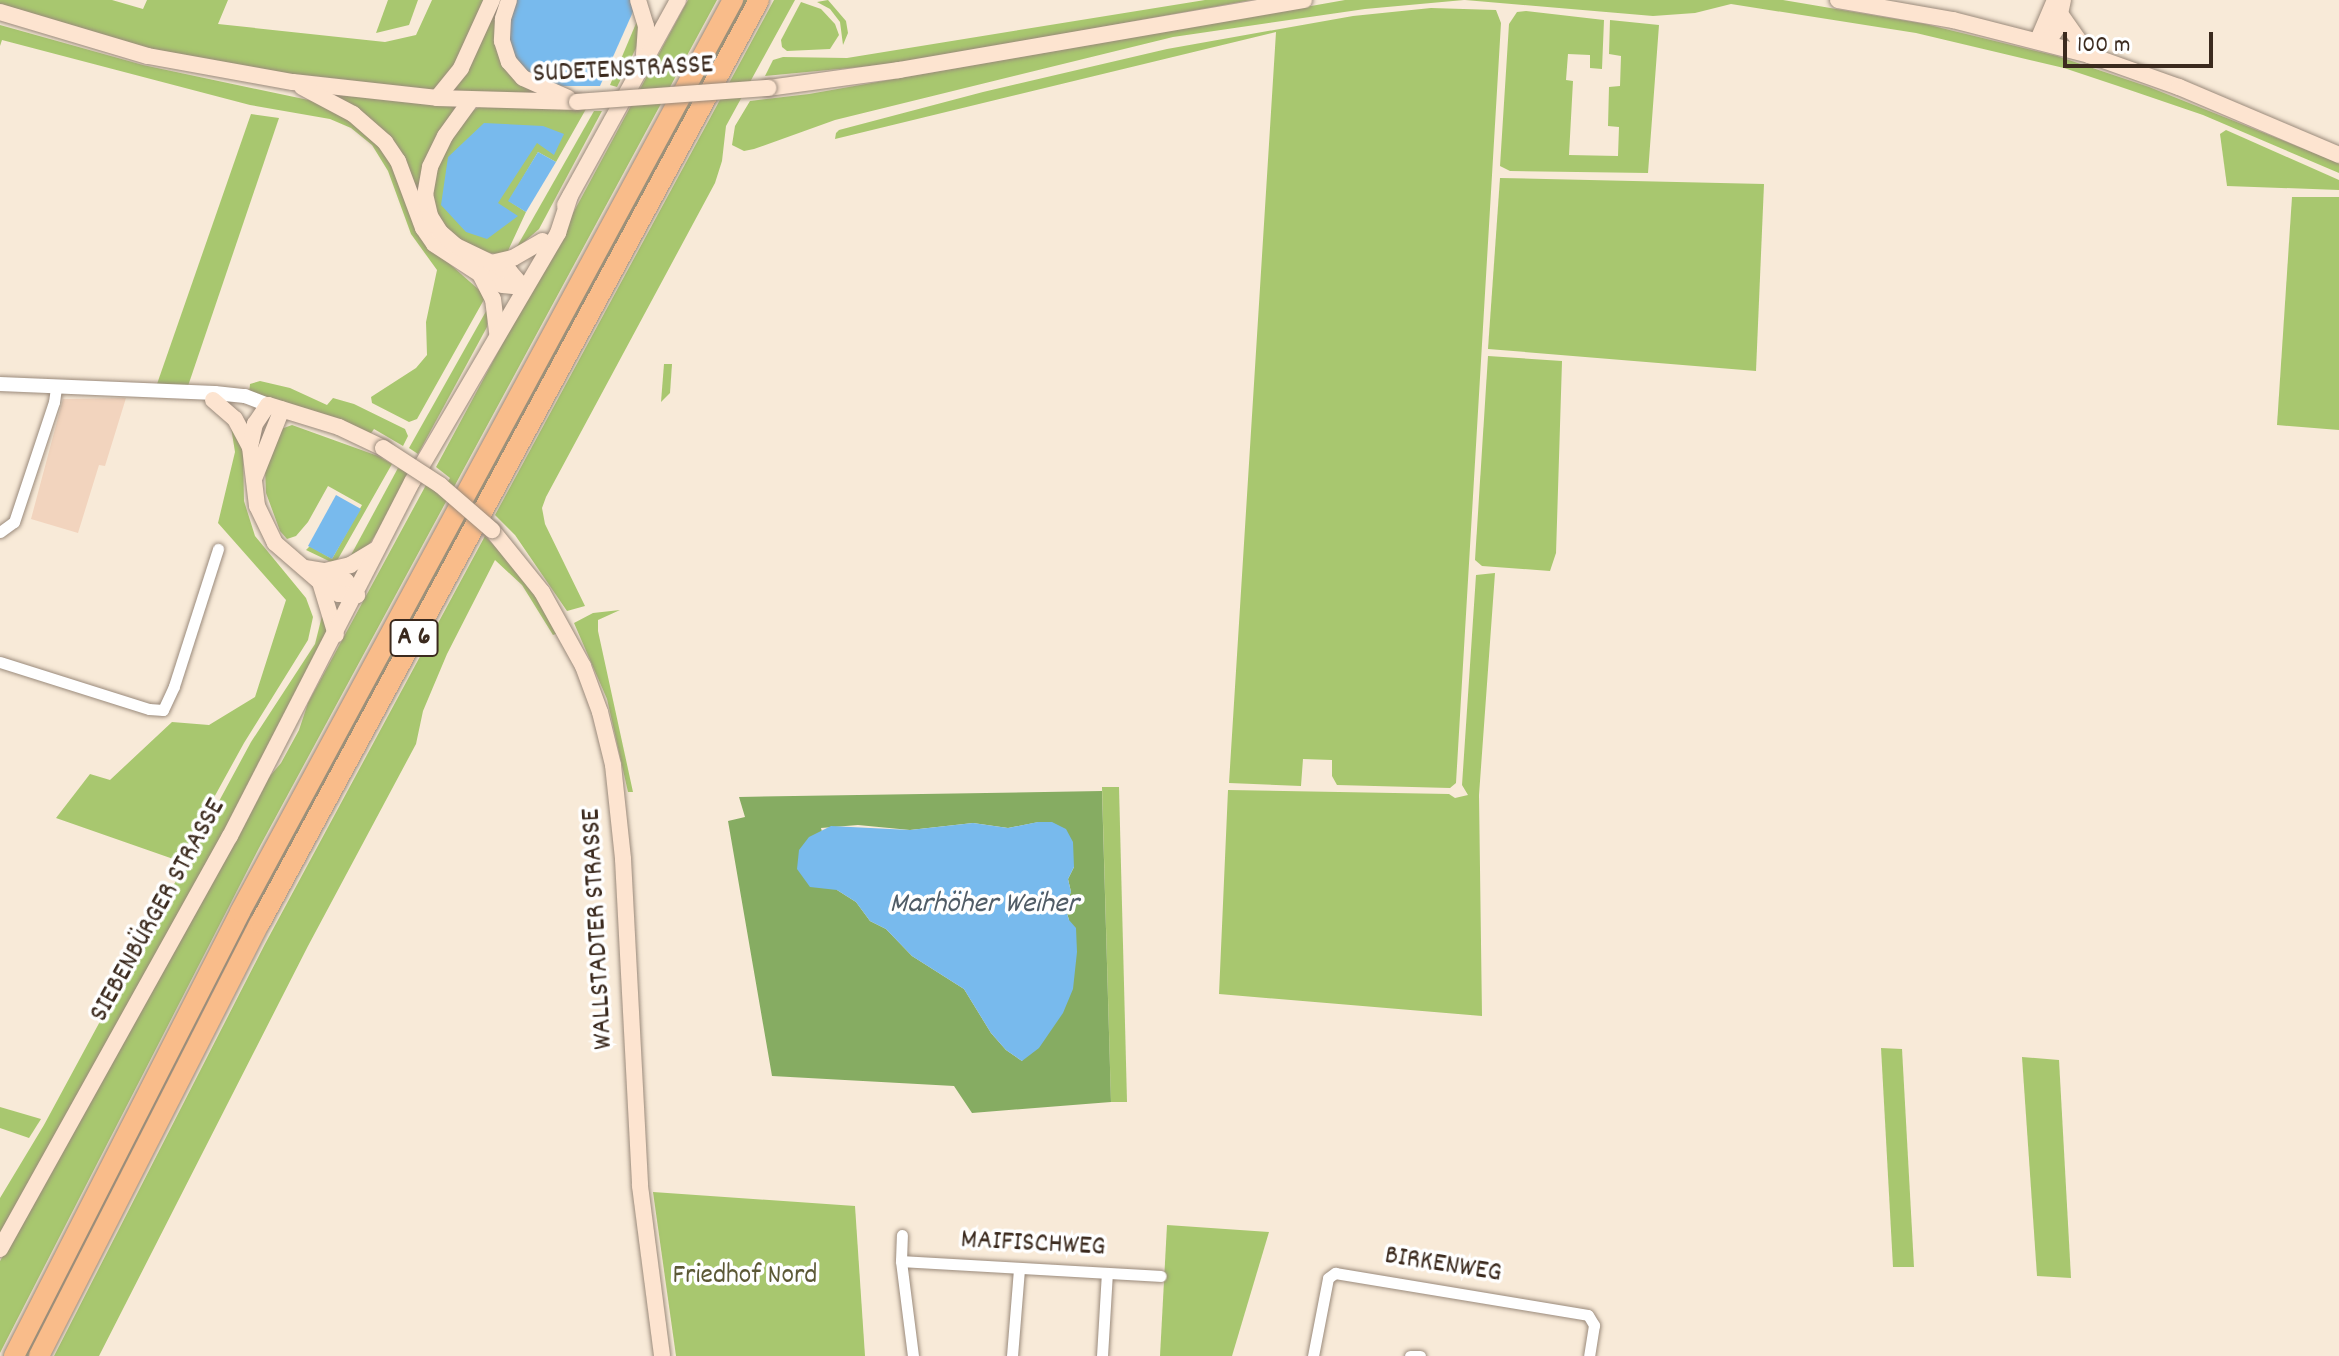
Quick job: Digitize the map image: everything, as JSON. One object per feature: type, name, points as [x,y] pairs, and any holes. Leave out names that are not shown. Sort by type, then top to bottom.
[{"type":"highway","name":"A 6","points":[[14,1356],[248,898],[733,0]]},
{"type":"highway","name":"A 6","points":[[39,1356],[260,923],[759,0]]},
{"type":"main road","points":[[437,98],[461,68],[492,0]]},
{"type":"main road","points":[[509,0],[503,19],[502,41],[509,62],[523,78],[577,102]]},
{"type":"main road","points":[[638,0],[646,26],[644,61]]},
{"type":"main road","name":"SIEBENBÜRGER STRASSE","points":[[0,1249],[174,940],[357,595],[376,550],[523,287],[542,241],[570,197],[678,0]]},
{"type":"main road","name":"SUDETENSTRASSE","points":[[0,12],[148,56],[293,82],[437,98],[577,102],[768,88],[899,70],[1304,0]]},
{"type":"main road","points":[[1838,0],[1953,20],[2089,55],[2179,87],[2339,155]]},
{"type":"main road","points":[[2042,42],[2060,5]]},
{"type":"main road","points":[[2060,5],[2089,55]]},
{"type":"main road","points":[[293,82],[370,126],[398,161],[417,214],[434,244],[485,268],[513,258],[542,241]]},
{"type":"main road","points":[[471,100],[445,136],[430,167],[425,194],[430,216],[440,232],[503,285],[523,287]]},
{"type":"main road","name":"SIEBENBÜRGER STRASSE","points":[[523,287],[536,273],[558,233],[570,197]]},
{"type":"main road","points":[[485,268],[497,334]]},
{"type":"main road","points":[[213,400],[235,419],[250,447]]},
{"type":"main road","points":[[275,407],[255,424],[250,447],[253,481],[264,526],[275,543],[305,568],[323,577],[346,581],[357,595]]},
{"type":"main road","points":[[253,481],[275,407]]},
{"type":"main road","name":"WALLSTADTER STRASSE","points":[[275,407],[339,427],[383,448],[440,485],[494,532],[542,592],[583,666],[600,712],[613,765],[623,859],[640,1186],[662,1356]]},
{"type":"main road","name":"SIEBENBÜRGER STRASSE","points":[[357,595],[371,581],[398,530],[424,466]]},
{"type":"main road","points":[[323,577],[376,550]]},
{"type":"main road","points":[[323,577],[336,635]]},
{"type":"street","points":[[0,384],[245,396],[275,407]]},
{"type":"street","points":[[0,532],[14,522],[54,402],[56,387]]},
{"type":"street","points":[[171,393],[275,407]]},
{"type":"street","points":[[0,662],[149,709],[163,710],[170,698],[218,549]]},
{"type":"street","points":[[902,1235],[901,1261],[913,1356]]},
{"type":"street","name":"MAIFISCHWEG","points":[[901,1261],[1161,1276]]},
{"type":"street","points":[[1012,1356],[1019,1269]]},
{"type":"street","points":[[1102,1356],[1107,1273]]},
{"type":"street","name":"BIRKENWEG","points":[[1313,1356],[1328,1278],[1335,1273],[1588,1315],[1594,1325],[1589,1356]]},
{"type":"street","points":[[1410,1356],[1420,1356]]},
{"type":"shaded area","points":[[126,398],[105,466],[99,465],[78,533],[31,519],[63,399]]},
{"type":"green space","points":[[0,0],[112,0],[143,9],[147,0],[228,0],[218,24],[385,42],[416,35],[432,0],[487,0],[456,68],[435,89],[422,91],[308,79],[142,47],[0,4]]},
{"type":"green space","points":[[388,0],[418,0],[409,25],[376,33]]},
{"type":"green space","points":[[496,0],[501,0],[495,15],[495,34],[537,91],[534,95],[452,92]]},
{"type":"green space","points":[[688,0],[717,0],[259,848],[0,1353],[0,1261],[264,783],[281,763],[299,730],[308,703],[426,485],[440,495],[450,478],[436,467]]},
{"type":"green space","points":[[744,0],[748,0],[217,983],[28,1356],[24,1356],[144,1116],[278,862]]},
{"type":"green space","points":[[774,0],[795,0],[726,126],[722,161],[715,183],[542,508],[545,524],[585,606],[567,611],[515,535],[495,515]]},
{"type":"green space","points":[[828,0],[846,21],[848,33],[843,45],[840,22],[830,9],[817,2]]},
{"type":"green space","points":[[1205,0],[1251,0],[902,63],[765,76],[773,60],[783,57],[847,58]]},
{"type":"green space","points":[[1345,0],[1464,0],[1365,9],[1173,37],[835,120],[754,149],[744,151],[732,145],[735,126],[750,101],[809,94]]},
{"type":"green space","points":[[1465,0],[1783,0],[1925,24],[2057,56],[2149,87],[2339,163],[2339,173],[2203,115],[2064,68],[1916,33],[1731,4],[1695,13],[1653,16]]},
{"type":"green space","points":[[801,2],[821,9],[835,24],[839,35],[830,49],[787,51],[782,47],[781,40]]},
{"type":"green space","points":[[1431,8],[1496,10],[1501,23],[1456,783],[1450,788],[1337,785],[1332,776],[1332,760],[1303,759],[1301,786],[1229,783],[1276,32],[835,139],[836,133],[983,92],[1167,49],[1353,16]]},
{"type":"green space","points":[[1517,12],[1604,20],[1602,69],[1590,68],[1590,55],[1568,54],[1566,80],[1573,81],[1569,155],[1618,156],[1619,127],[1608,126],[1609,87],[1620,86],[1621,56],[1609,54],[1610,20],[1659,25],[1648,173],[1510,171],[1500,166],[1509,24]]},
{"type":"green space","points":[[640,14],[637,46],[617,87],[610,85]]},
{"type":"green space","points":[[0,25],[143,65],[318,102],[348,117],[383,147],[435,251],[486,296],[417,419],[409,422],[372,403],[371,397],[416,368],[427,355],[426,322],[437,270],[411,234],[388,171],[372,145],[351,128],[330,119],[250,105],[2,40],[0,46]]},
{"type":"green space","points":[[326,94],[458,106],[428,158],[429,231],[404,158]]},
{"type":"green space","points":[[479,107],[586,109],[556,162],[538,152],[509,201],[526,212],[507,253],[478,251],[450,236],[432,205],[434,169],[462,118]]},
{"type":"green space","points":[[594,111],[602,111],[539,229],[515,250]]},
{"type":"green space","points":[[251,114],[279,118],[188,386],[157,384]]},
{"type":"green space","points":[[2226,130],[2339,180],[2339,190],[2227,186],[2220,134]]},
{"type":"green space","points":[[1500,178],[1764,184],[1756,371],[1488,349]]},
{"type":"green space","points":[[2292,197],[2339,197],[2339,430],[2277,425]]},
{"type":"green space","points":[[489,306],[487,327],[418,454],[409,448]]},
{"type":"green space","points":[[1488,356],[1562,361],[1556,553],[1550,571],[1482,566],[1475,560]]},
{"type":"green space","points":[[664,364],[672,364],[670,393],[661,402]]},
{"type":"green space","points":[[260,381],[290,388],[327,405],[333,398],[354,404],[405,429],[408,436],[403,446],[374,429],[369,436],[341,421],[249,394],[250,384]]},
{"type":"green space","points":[[292,425],[392,464],[338,559],[331,562],[306,550],[310,546],[332,559],[362,505],[328,486],[308,522],[296,536],[287,539],[280,531],[266,493],[265,469],[281,429]]},
{"type":"green space","points":[[231,427],[243,450],[244,501],[255,536],[306,598],[313,617],[308,640],[244,743],[179,861],[56,818],[90,774],[110,780],[172,722],[209,725],[255,697],[286,600],[218,523],[235,452]]},
{"type":"green space","points":[[398,468],[408,473],[378,531],[368,546],[351,555]]},
{"type":"green space","points":[[485,536],[500,552],[503,551],[561,632],[553,635],[522,585],[495,560],[447,654],[423,711],[416,744],[308,946],[99,1356],[54,1356],[265,944]]},
{"type":"green space","points":[[1495,573],[1479,795],[1482,1016],[1219,994],[1228,790],[1449,794],[1455,798],[1468,795],[1462,785],[1476,575]]},
{"type":"green space","points":[[620,610],[598,620],[598,631],[633,792],[628,792],[607,699],[574,623],[593,613]]},
{"type":"green space","points":[[322,616],[327,618],[326,632],[263,763],[0,1238],[0,1198],[44,1125],[251,742],[315,644]]},
{"type":"green space","points":[[1102,787],[1119,787],[1127,1102],[1111,1102]]},
{"type":"green space","points":[[1102,791],[1111,1102],[972,1113],[954,1086],[772,1076],[728,821],[745,817],[739,797]],"holes":[[[1039,822],[1074,867],[1068,879],[1071,892],[1065,906],[1069,920],[1022,1061],[1006,1050],[991,1033],[964,989],[912,956],[886,929],[870,921],[856,902],[837,890],[821,828],[858,825],[910,830],[973,823],[1008,828]]]},
{"type":"green space","points":[[1881,1048],[1902,1049],[1914,1267],[1893,1267]]},
{"type":"green space","points":[[2022,1057],[2059,1060],[2071,1278],[2037,1276]]},
{"type":"green space","points":[[0,1107],[41,1119],[29,1138],[0,1128]]},
{"type":"green space","name":"Friedhof Nord","points":[[653,1192],[855,1206],[865,1356],[676,1356]]},
{"type":"green space","points":[[1167,1225],[1269,1232],[1232,1356],[1160,1356]]},
{"type":"water","points":[[517,0],[633,0],[636,5],[600,86],[556,86],[538,81],[520,66],[509,46],[508,23]]},
{"type":"water","points":[[484,123],[543,126],[564,134],[554,155],[537,143],[498,203],[518,216],[487,239],[466,232],[441,205],[448,157]]},
{"type":"water","points":[[538,152],[556,162],[526,212],[508,201]]},
{"type":"water","points":[[336,495],[361,509],[332,559],[308,546]]},
{"type":"water","name":"Marhöher Weiher","points":[[1052,822],[1066,829],[1073,842],[1074,867],[1068,879],[1071,892],[1065,907],[1069,920],[1076,928],[1077,952],[1073,989],[1063,1013],[1039,1048],[1022,1061],[1006,1050],[991,1033],[964,989],[912,956],[886,929],[870,921],[856,902],[837,890],[810,887],[797,869],[799,850],[809,837],[831,826],[910,830],[973,823],[1008,828]]}]
